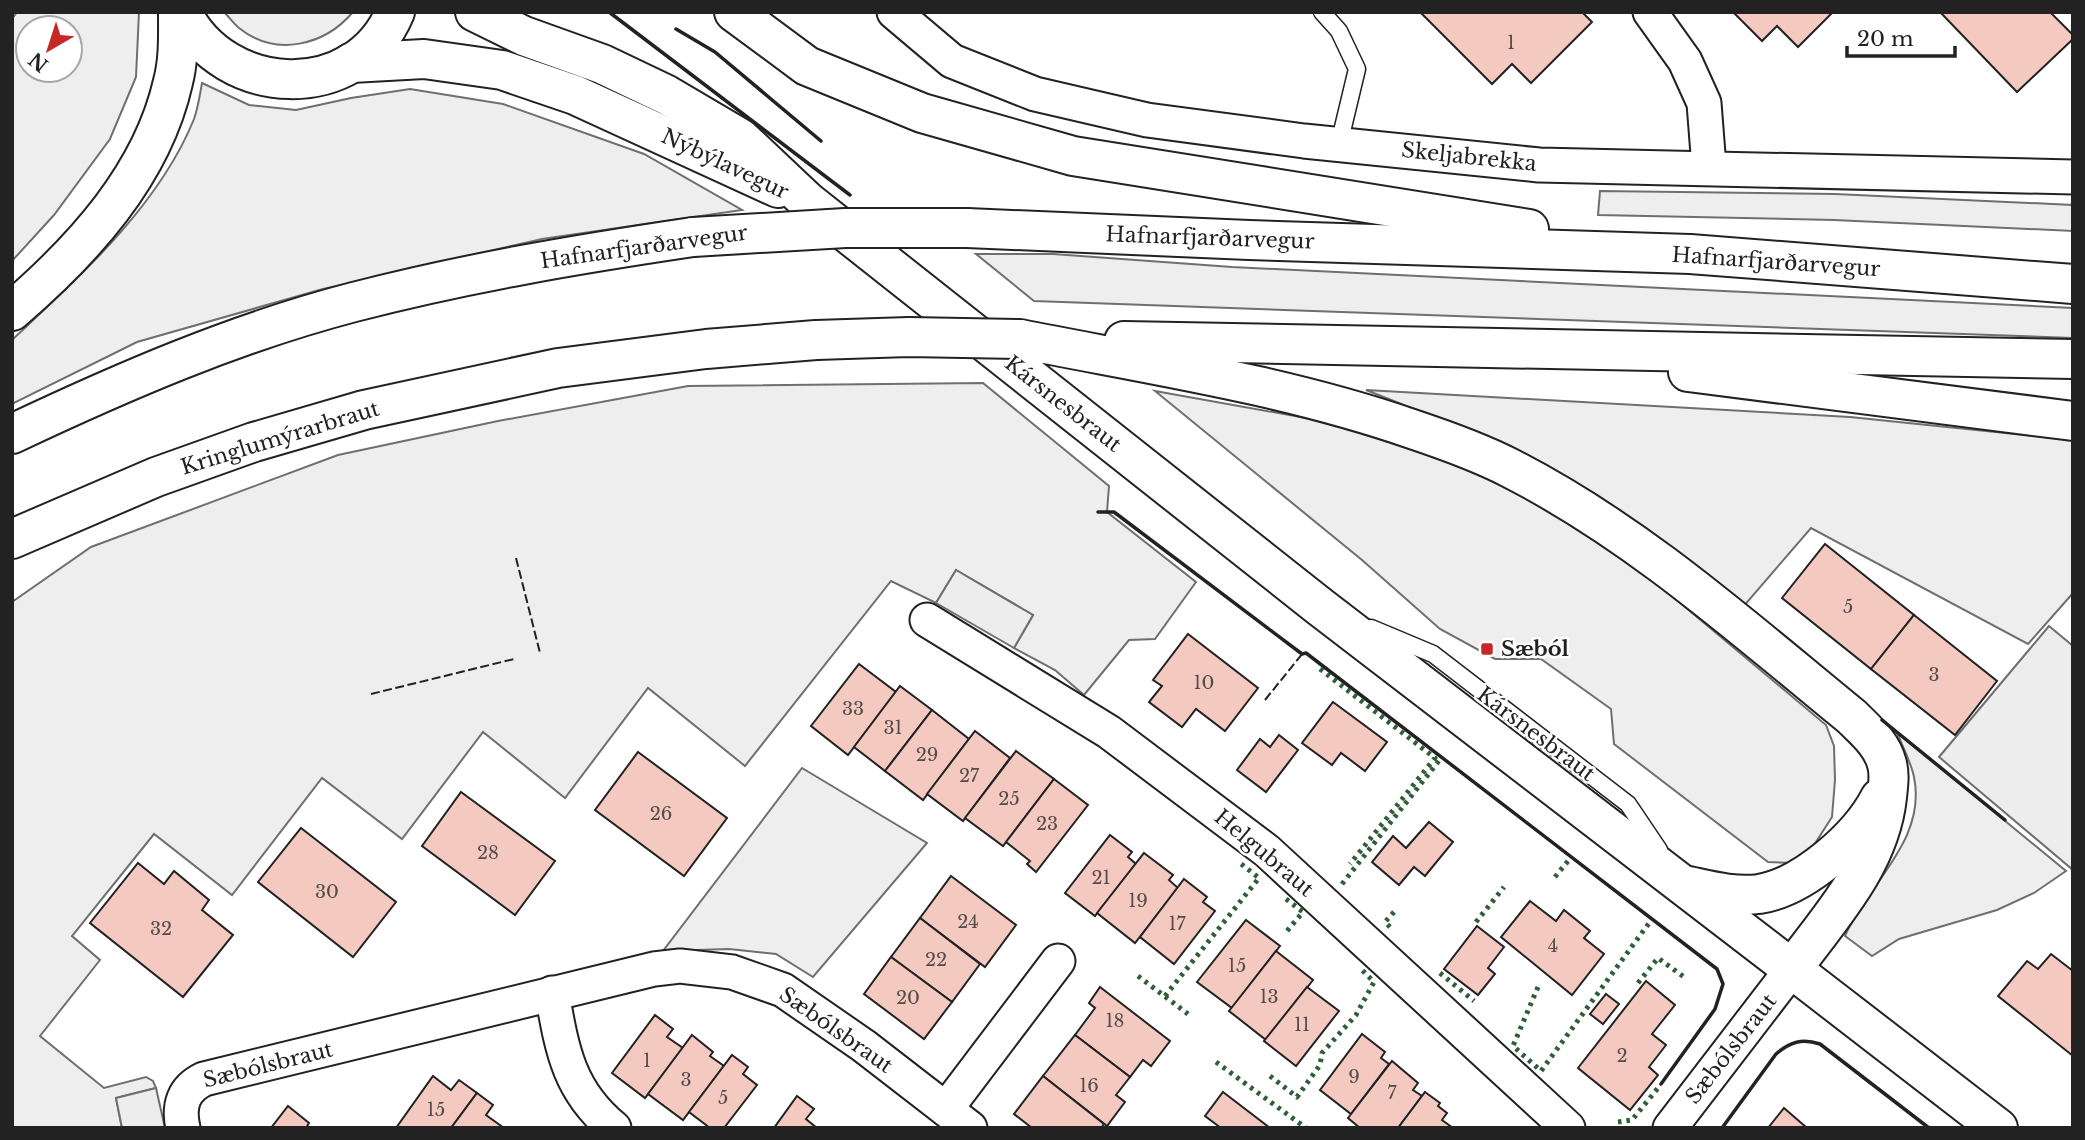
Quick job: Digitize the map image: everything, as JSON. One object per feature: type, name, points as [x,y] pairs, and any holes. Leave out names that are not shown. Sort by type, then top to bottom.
[{"type":"main road","points":[[180,12],[202,43],[220,58],[262,77],[284,80],[308,79],[351,63],[382,35],[395,12]]},
{"type":"main road","points":[[12,311],[38,289],[86,239],[122,192],[151,146],[166,110],[174,79],[180,12]]},
{"type":"main road","name":"Nýbýlavegur","points":[[475,12],[524,36],[602,64],[667,95],[740,138],[808,202]]},
{"type":"main road","points":[[734,12],[807,66],[922,113],[1073,156],[1690,254]]},
{"type":"main road","name":"Nýbýlavegur","points":[[351,63],[424,59],[502,70],[575,95],[808,202]]},
{"type":"main road","name":"Kársnesbraut","points":[[808,202],[1319,606],[1998,1128]]},
{"type":"main road","name":"Hafnarfjarðarvegur","points":[[12,435],[174,362],[261,330],[352,303],[498,268],[693,237],[845,228],[967,228],[1690,254],[2073,284]]},
{"type":"main road","name":"Kringlumýrarbraut","points":[[12,538],[156,477],[254,442],[364,410],[558,368],[706,349],[816,340],[909,337],[1020,340],[1093,348]]},
{"type":"main road","points":[[1093,348],[1502,348],[2073,359]]},
{"type":"main road","points":[[1093,348],[1304,395],[1377,416],[1508,467],[1568,500],[1677,575],[1852,717],[1875,739],[1887,763],[1889,780],[1885,820],[1874,850],[1855,884],[1792,970]]},
{"type":"main road","points":[[1502,348],[2073,421]]},
{"type":"main road","points":[[1682,885],[1733,895],[1760,894],[1779,888],[1813,869],[1844,845],[1872,812],[1889,780]]},
{"type":"street","name":"Skeljabrekka","points":[[894,12],[952,61],[1035,94],[1147,120],[1539,165],[2073,177]]},
{"type":"street","points":[[1650,12],[1685,61],[1704,103],[1709,167]]},
{"type":"street","name":"Helgubraut","points":[[927,620],[1109,732],[1267,851],[1568,1128]]},
{"type":"street","name":"Sæbólsbraut","points":[[184,1128],[180,1114],[181,1101],[187,1090],[204,1079],[552,993],[654,969],[680,966],[732,972],[783,990],[864,1046],[958,1118],[1058,961]]},
{"type":"street","name":"Sæbólsbraut","points":[[1670,1128],[1792,970]]},
{"type":"street","points":[[552,993],[564,1058],[571,1076],[591,1106],[614,1128]]},
{"type":"lane","points":[[1322,12],[1339,31],[1357,69],[1339,144]]},
{"type":"shaded area","points":[[17,12],[139,12],[136,77],[110,139],[54,215],[12,261],[12,19],[14,16],[14,84],[84,84],[84,14],[16,14]]},
{"type":"shaded area","points":[[224,12],[353,12],[329,33],[299,44],[284,45],[253,37],[239,28]]},
{"type":"shaded area","points":[[202,83],[249,105],[296,110],[410,89],[503,104],[644,154],[742,210],[542,239],[323,289],[137,342],[12,404],[12,340],[90,265],[139,211],[179,151],[194,119]]},
{"type":"shaded area","points":[[1600,191],[1835,194],[2073,205],[2073,231],[1834,220],[1598,215]]},
{"type":"shaded area","points":[[976,254],[1053,254],[1232,267],[2073,308],[2073,338],[1034,301]]},
{"type":"shaded area","points":[[983,383],[1109,486],[1107,512],[1196,582],[1155,639],[1129,640],[1084,695],[1055,670],[1014,648],[1033,615],[956,570],[936,603],[891,581],[745,766],[648,688],[565,798],[483,732],[402,839],[322,778],[232,895],[154,834],[72,936],[100,960],[40,1036],[104,1088],[146,1077],[153,1081],[156,1088],[116,1098],[122,1128],[12,1128],[12,602],[91,547],[338,455],[498,421],[688,386]]},
{"type":"shaded area","points":[[1366,390],[1850,417],[2073,440],[2073,593],[2028,644],[1811,528],[1743,607],[1444,421]]},
{"type":"shaded area","points":[[1155,391],[1373,430],[1473,466],[1611,545],[1826,725],[1834,746],[1832,817],[1814,845],[1794,863],[1768,862],[1614,744],[1611,709],[1541,659],[1495,659],[1440,629],[1362,560]]},
{"type":"shaded area","points":[[956,570],[1033,615],[1014,648],[936,603]]},
{"type":"shaded area","points":[[2049,626],[2073,646],[2073,870],[1939,757]]},
{"type":"shaded area","points":[[1897,732],[2066,871],[2034,893],[1997,910],[1899,939],[1872,956],[1845,936],[1893,861],[1912,821],[1916,800],[1914,777]]},
{"type":"shaded area","points":[[802,768],[927,843],[813,977],[776,954],[729,949],[663,951]]},
{"type":"shaded area","points":[[156,1088],[165,1128],[122,1128],[116,1098]]},
{"type":"building","points":[[1420,12],[1582,12],[1592,22],[1531,83],[1512,64],[1492,84]]},
{"type":"building","points":[[1733,12],[1833,12],[1798,47],[1777,26],[1762,41]]},
{"type":"building","points":[[1940,12],[2050,12],[2073,35],[2073,39],[2017,92]]},
{"type":"building","points":[[1825,544],[1914,615],[1871,669],[1782,598]]},
{"type":"building","points":[[1914,615],[1997,681],[1955,735],[1871,669]]},
{"type":"building","points":[[1188,634],[1258,688],[1225,731],[1196,709],[1182,727],[1149,702],[1162,686],[1153,680]]},
{"type":"building","points":[[859,664],[896,692],[848,755],[811,726]]},
{"type":"building","points":[[900,686],[932,710],[885,771],[854,747]]},
{"type":"building","points":[[1333,702],[1387,742],[1365,771],[1341,753],[1332,765],[1302,743]]},
{"type":"building","points":[[932,710],[969,739],[923,800],[885,771]]},
{"type":"building","points":[[975,731],[1010,758],[963,821],[927,794]]},
{"type":"building","points":[[1279,735],[1298,750],[1266,792],[1237,770],[1260,739],[1270,747]]},
{"type":"building","points":[[1016,751],[1054,779],[1003,846],[965,818]]},
{"type":"building","points":[[638,752],[727,818],[684,876],[595,810]]},
{"type":"building","points":[[1054,779],[1088,805],[1036,872],[1027,864],[1030,861],[1006,842]]},
{"type":"building","points":[[461,792],[555,861],[515,915],[422,846]]},
{"type":"building","points":[[1429,822],[1453,842],[1425,876],[1414,867],[1399,885],[1372,862],[1393,836],[1406,848]]},
{"type":"building","points":[[301,828],[396,902],[353,957],[258,882]]},
{"type":"building","points":[[1110,835],[1132,852],[1128,857],[1136,864],[1095,916],[1065,893]]},
{"type":"building","points":[[1144,853],[1173,875],[1169,880],[1178,888],[1135,943],[1097,913]]},
{"type":"building","points":[[138,863],[164,884],[174,871],[209,900],[202,910],[233,935],[183,997],[90,923]]},
{"type":"building","points":[[951,876],[1016,925],[985,967],[920,918]]},
{"type":"building","points":[[1184,879],[1207,897],[1203,902],[1215,911],[1174,964],[1140,937]]},
{"type":"building","points":[[1530,901],[1556,921],[1564,910],[1590,931],[1584,938],[1604,954],[1572,995],[1501,937]]},
{"type":"building","points":[[920,918],[980,964],[952,1002],[891,957]]},
{"type":"building","points":[[1246,920],[1280,946],[1232,1008],[1197,982]]},
{"type":"building","points":[[1477,926],[1504,947],[1488,968],[1495,974],[1478,995],[1444,969]]},
{"type":"building","points":[[1276,951],[1313,980],[1266,1040],[1229,1011]]},
{"type":"building","points":[[2051,954],[2073,971],[2073,1056],[1998,996],[2027,961],[2038,969]]},
{"type":"building","points":[[891,957],[952,1002],[924,1039],[864,994]]},
{"type":"building","points":[[1646,981],[1675,1005],[1652,1034],[1666,1045],[1649,1067],[1658,1075],[1630,1110],[1578,1068]]},
{"type":"building","points":[[1100,987],[1170,1041],[1151,1066],[1143,1060],[1130,1077],[1075,1035],[1095,1008],[1089,1003]]},
{"type":"building","points":[[1307,987],[1339,1011],[1296,1066],[1264,1041]]},
{"type":"building","points":[[1606,994],[1619,1004],[1603,1024],[1590,1014]]},
{"type":"building","points":[[655,1015],[673,1029],[667,1037],[683,1048],[645,1098],[612,1073]]},
{"type":"building","points":[[1362,1034],[1385,1052],[1381,1058],[1389,1064],[1351,1114],[1320,1090]]},
{"type":"building","points":[[692,1035],[713,1052],[710,1056],[724,1066],[683,1120],[648,1094]]},
{"type":"building","points":[[1075,1035],[1130,1077],[1116,1095],[1125,1102],[1107,1126],[1043,1076]]},
{"type":"building","points":[[732,1055],[748,1067],[743,1074],[757,1085],[724,1128],[710,1128],[689,1112]]},
{"type":"building","points":[[1392,1061],[1418,1083],[1413,1090],[1422,1096],[1398,1128],[1360,1128],[1348,1118]]},
{"type":"building","points":[[433,1076],[451,1090],[459,1080],[477,1093],[451,1128],[396,1128]]},
{"type":"building","points":[[1043,1076],[1104,1124],[1101,1128],[1032,1128],[1014,1114]]},
{"type":"building","points":[[1223,1092],[1270,1128],[1221,1128],[1205,1116]]},
{"type":"building","points":[[1425,1092],[1440,1103],[1438,1106],[1447,1113],[1442,1120],[1453,1128],[1398,1128]]},
{"type":"building","points":[[477,1093],[493,1105],[486,1115],[504,1128],[451,1128]]},
{"type":"building","points":[[797,1096],[814,1109],[806,1119],[817,1128],[774,1128]]},
{"type":"building","points":[[288,1106],[309,1123],[306,1128],[271,1128]]},
{"type":"building","points":[[1784,1108],[1807,1128],[1768,1128]]},
{"type":"hedge","points":[[1320,669],[1435,758],[1350,864]]},
{"type":"hedge","points":[[1342,884],[1442,757]]},
{"type":"hedge","points":[[1555,877],[1568,861]]},
{"type":"hedge","points":[[1165,996],[1259,878],[1240,863]]},
{"type":"hedge","points":[[1476,922],[1504,887]]},
{"type":"hedge","points":[[1286,899],[1303,912],[1287,931]]},
{"type":"hedge","points":[[1390,927],[1385,922],[1394,912]]},
{"type":"hedge","points":[[1538,987],[1513,1046],[1541,1071],[1652,919]]},
{"type":"hedge","points":[[1638,983],[1658,958],[1684,977]]},
{"type":"hedge","points":[[1270,1076],[1297,1097],[1320,1065],[1322,1053],[1356,1015],[1374,982],[1361,969]]},
{"type":"hedge","points":[[1440,973],[1474,1001]]},
{"type":"hedge","points":[[1138,976],[1188,1014]]},
{"type":"hedge","points":[[1216,1062],[1306,1128]]},
{"type":"hedge","points":[[1618,1122],[1632,1120],[1658,1088]]},
{"type":"fence","points":[[516,558],[540,653]]},
{"type":"fence","points":[[1265,700],[1302,654]]},
{"type":"fence","points":[[371,694],[514,659]]},
{"type":"wall","points":[[609,12],[850,195]]},
{"type":"wall","points":[[676,29],[715,52],[821,141]]},
{"type":"wall","points":[[1098,512],[1114,512],[1302,654],[1306,653],[1717,969],[1723,984],[1715,1009],[1661,1084]]},
{"type":"wall","points":[[1882,720],[2005,820]]},
{"type":"wall","points":[[1722,1128],[1776,1054],[1791,1044],[1802,1041],[1820,1044],[1929,1128]]},
{"type":"place","name":"Sæból","points":[[1487,649]]}]
